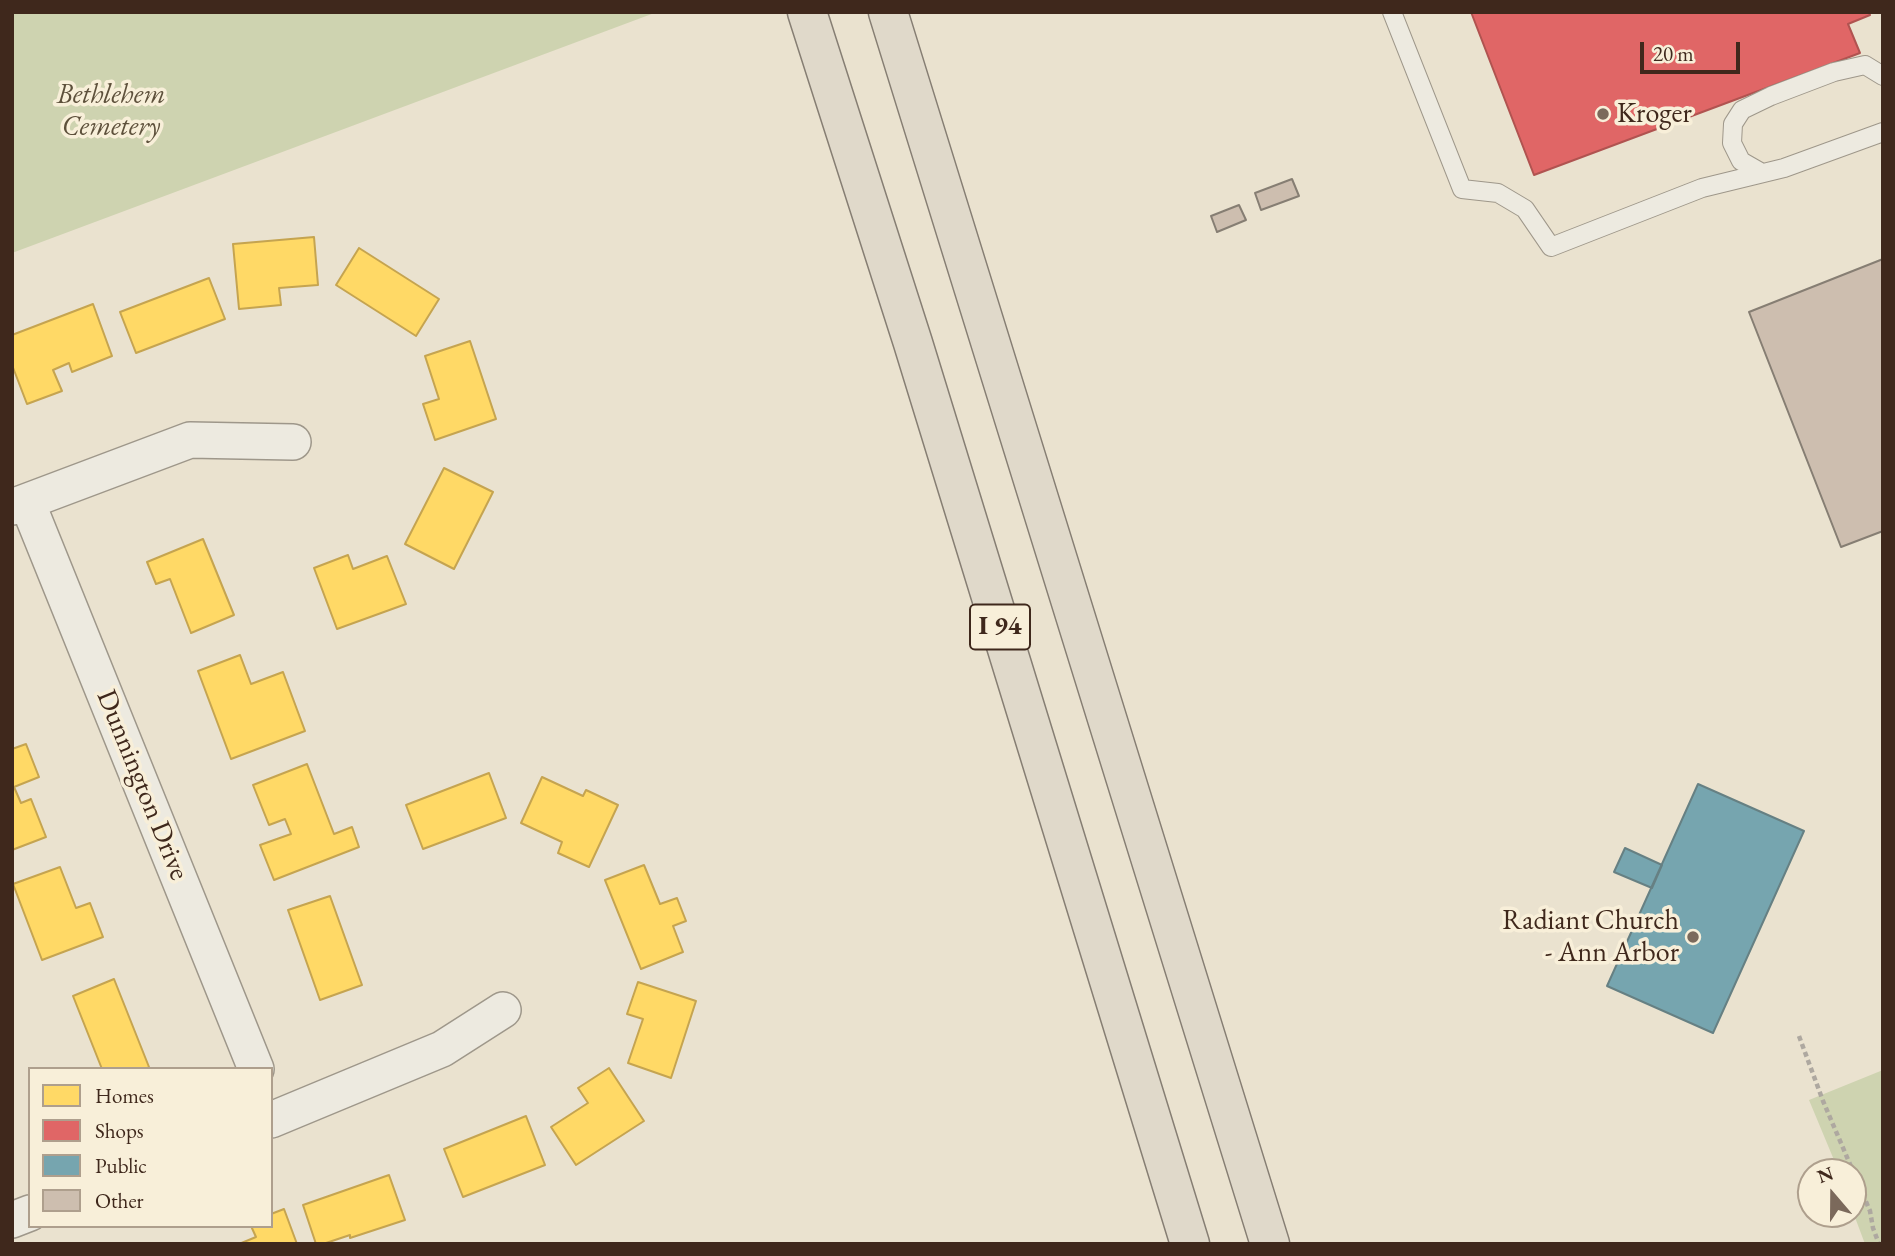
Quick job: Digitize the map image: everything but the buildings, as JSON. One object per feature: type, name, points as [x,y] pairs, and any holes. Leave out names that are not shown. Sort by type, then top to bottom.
[{"type":"highway","name":"I 94","points":[[807,12],[913,343],[1190,1244]]},
{"type":"highway","name":"I 94","points":[[888,12],[1270,1244]]},
{"type":"street","points":[[20,504],[190,440],[293,442]]},
{"type":"street","name":"Dunnington Drive","points":[[20,504],[255,1067]]},
{"type":"street","points":[[273,1115],[442,1049],[503,1010]]},
{"type":"lane","points":[[1392,12],[1462,189],[1498,193],[1525,209],[1550,247],[1702,188],[1818,156],[1883,132]]},
{"type":"lane","points":[[1762,173],[1741,161],[1732,144],[1733,124],[1742,110],[1834,72],[1864,65],[1883,76]]},
{"type":"path","points":[[1799,1036],[1823,1101],[1870,1211],[1879,1244]]},
{"type":"green space","name":"Bethlehem Cemetery","points":[[12,12],[657,12],[12,253]]},
{"type":"green space","points":[[1883,1070],[1883,1244],[1865,1244],[1859,1228],[1867,1228],[1867,1158],[1833,1158],[1809,1100]]},
{"type":"place","name":"Kroger","points":[[1603,114]]},
{"type":"place","name":"Radiant Church - Ann Arbor","points":[[1693,937]]}]
